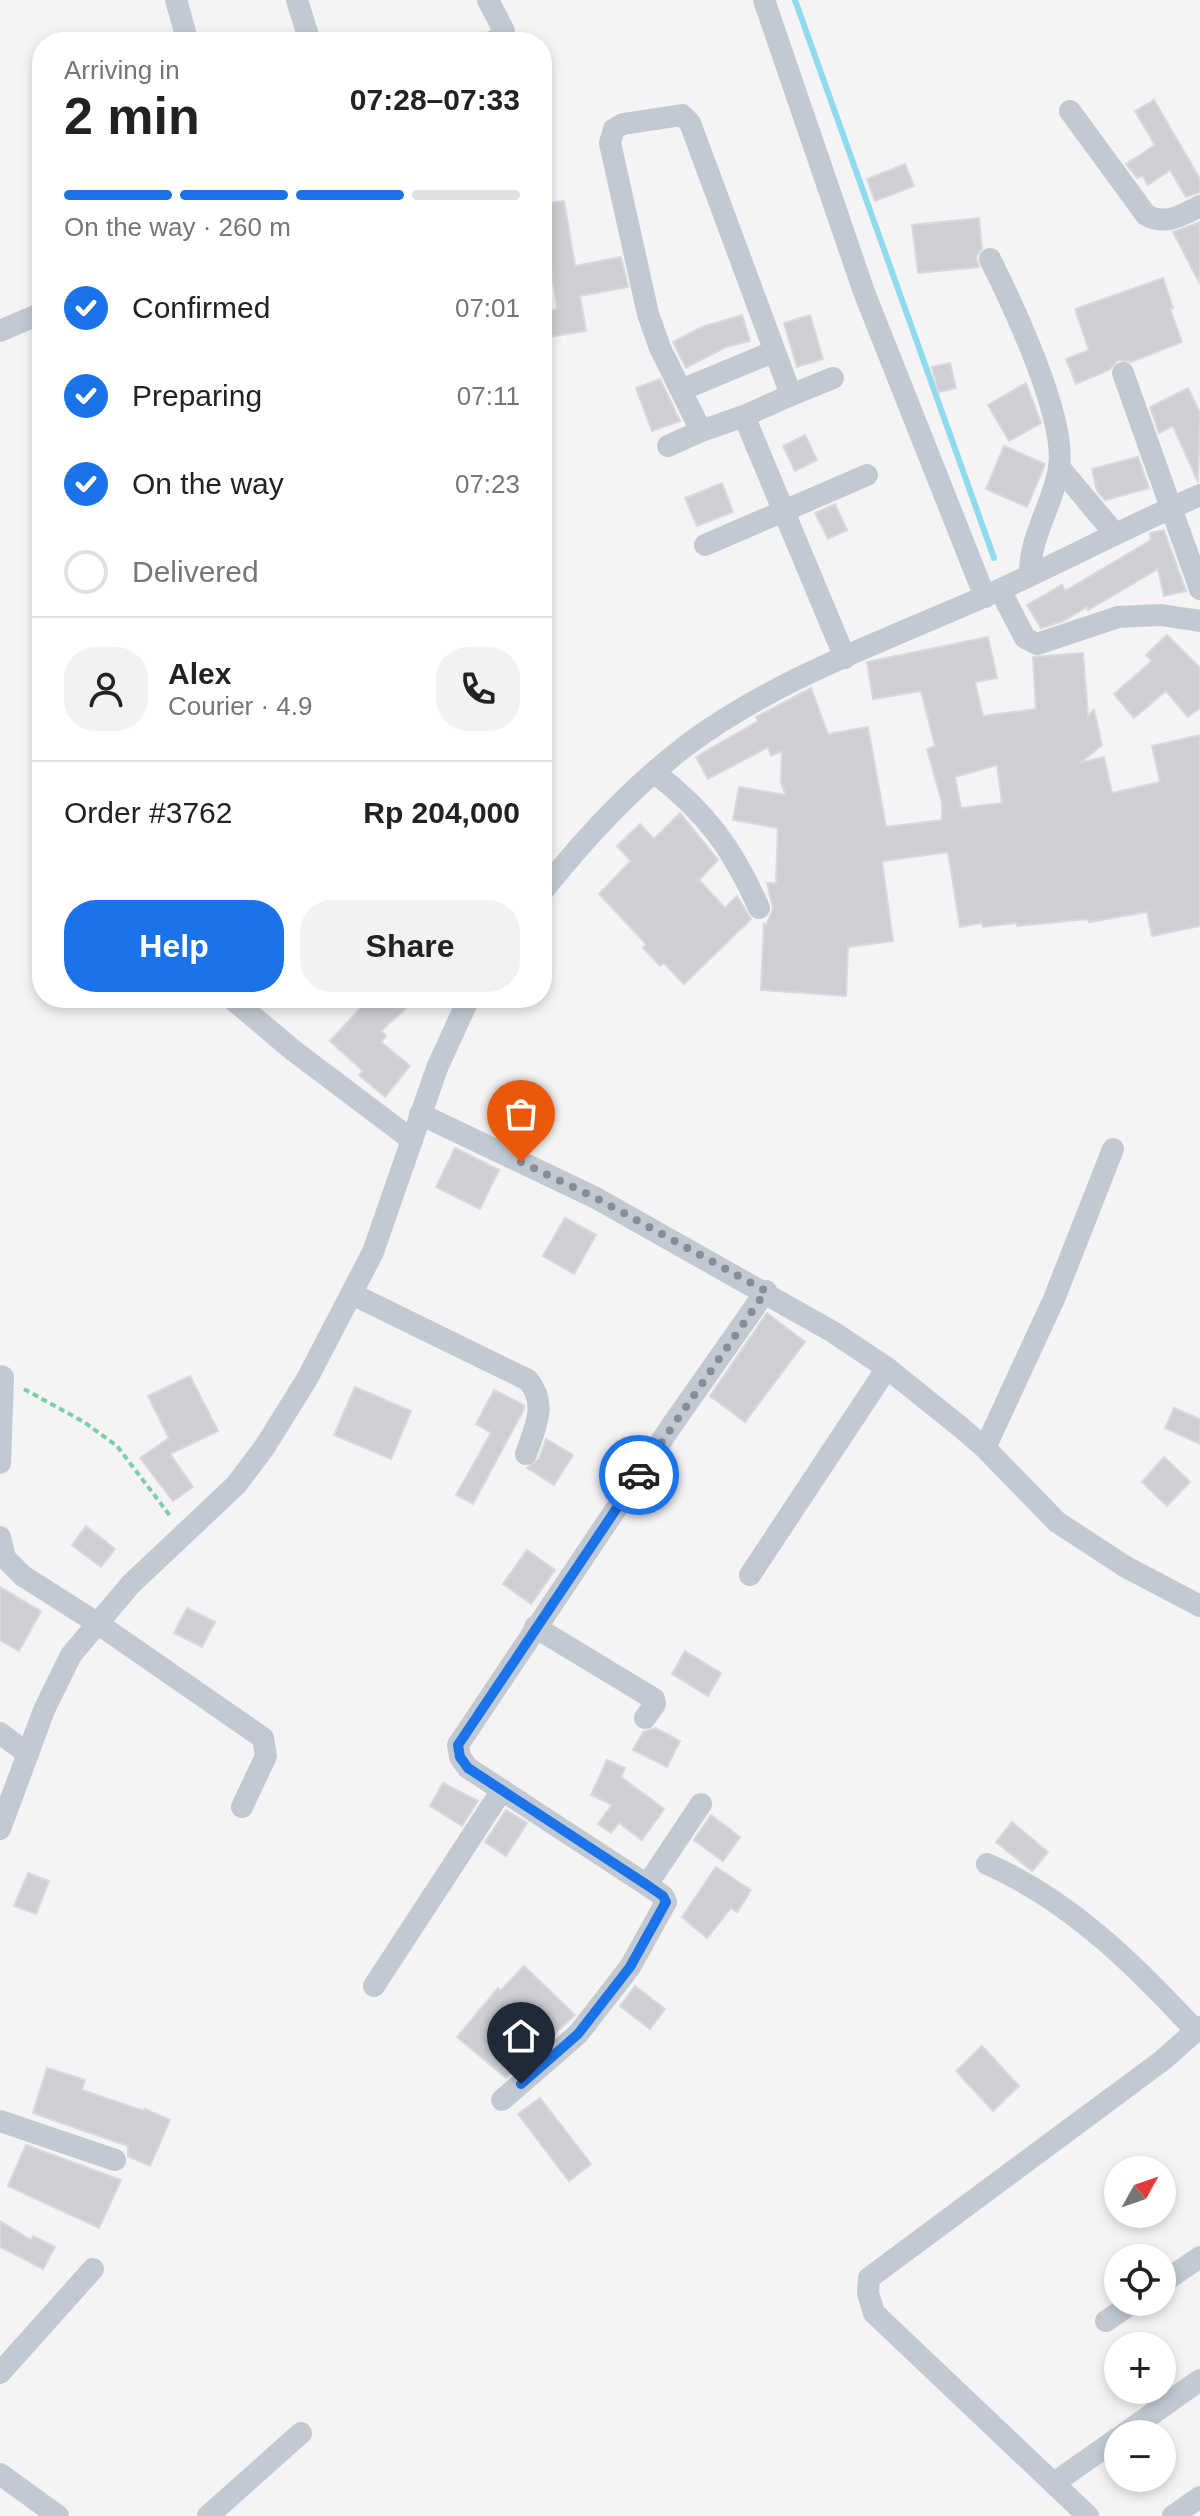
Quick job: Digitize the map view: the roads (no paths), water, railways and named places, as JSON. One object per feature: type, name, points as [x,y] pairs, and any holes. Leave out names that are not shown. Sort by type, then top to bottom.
[{"type":"street","points":[[176,0],[185,32]]},
{"type":"street","points":[[297,0],[307,32]]},
{"type":"street","points":[[488,0],[504,32]]},
{"type":"street","points":[[764,0],[864,292],[992,594],[1025,638],[1037,644],[1118,617],[1161,615],[1200,621]]},
{"type":"street","points":[[1070,111],[1146,215],[1158,221],[1168,220],[1200,206]]},
{"type":"street","points":[[701,431],[660,348],[648,314],[610,143],[614,129],[623,124],[680,115],[689,120],[791,395]]},
{"type":"street","points":[[990,259],[1035,361],[1058,435],[1059,467],[1031,553],[1030,575]]},
{"type":"street","points":[[0,331],[32,317]]},
{"type":"street","points":[[681,390],[773,352]]},
{"type":"street","points":[[1123,373],[1200,589]]},
{"type":"street","points":[[668,446],[833,378]]},
{"type":"street","points":[[744,416],[845,658]]},
{"type":"street","points":[[1059,467],[1115,534]]},
{"type":"street","points":[[705,545],[867,475]]},
{"type":"street","points":[[552,881],[602,824],[655,773],[716,725],[845,658],[992,594],[1200,495]]},
{"type":"street","points":[[655,773],[707,819],[738,862],[759,908]]},
{"type":"street","points":[[243,1008],[294,1051],[412,1140]]},
{"type":"street","points":[[0,1829],[28,1754],[71,1655],[131,1584],[236,1485],[264,1448],[307,1379],[373,1252],[437,1068],[464,1008]]},
{"type":"street","points":[[420,1114],[596,1198],[766,1291],[887,1368],[985,1448],[1057,1522],[1126,1567],[1200,1606]]},
{"type":"street","points":[[985,1448],[1054,1299],[1113,1149]]},
{"type":"street","points":[[502,2100],[578,2034],[630,1967],[666,1906],[663,1896],[468,1768],[460,1757],[458,1745],[535,1627],[766,1291]]},
{"type":"street","points":[[352,1294],[528,1380],[537,1392],[540,1409],[526,1454]]},
{"type":"street","points":[[750,1575],[887,1368]]},
{"type":"street","points":[[0,1463],[1,1377]]},
{"type":"street","points":[[0,1537],[5,1558],[18,1572],[263,1738],[266,1756],[242,1807]]},
{"type":"street","points":[[535,1627],[654,1699],[655,1703],[645,1718]]},
{"type":"street","points":[[0,1733],[28,1754]]},
{"type":"street","points":[[374,1986],[502,1790]]},
{"type":"street","points":[[647,1885],[701,1804]]},
{"type":"street","points":[[987,1864],[1051,1899],[1102,1938],[1198,2029],[1163,2060],[869,2278],[868,2293],[874,2313],[1088,2516]]},
{"type":"street","points":[[0,2121],[115,2160]]},
{"type":"street","points":[[1176,2273],[1200,2257]]},
{"type":"street","points":[[0,2373],[93,2269]]},
{"type":"street","points":[[1106,2321],[1113,2316]]},
{"type":"street","points":[[1144,2420],[1200,2380]]},
{"type":"street","points":[[208,2516],[301,2433]]},
{"type":"street","points":[[1054,2483],[1104,2448]]},
{"type":"street","points":[[0,2474],[58,2516]]},
{"type":"street","points":[[1173,2516],[1200,2497]]},
{"type":"waterway","points":[[795,0],[994,558]]}]
